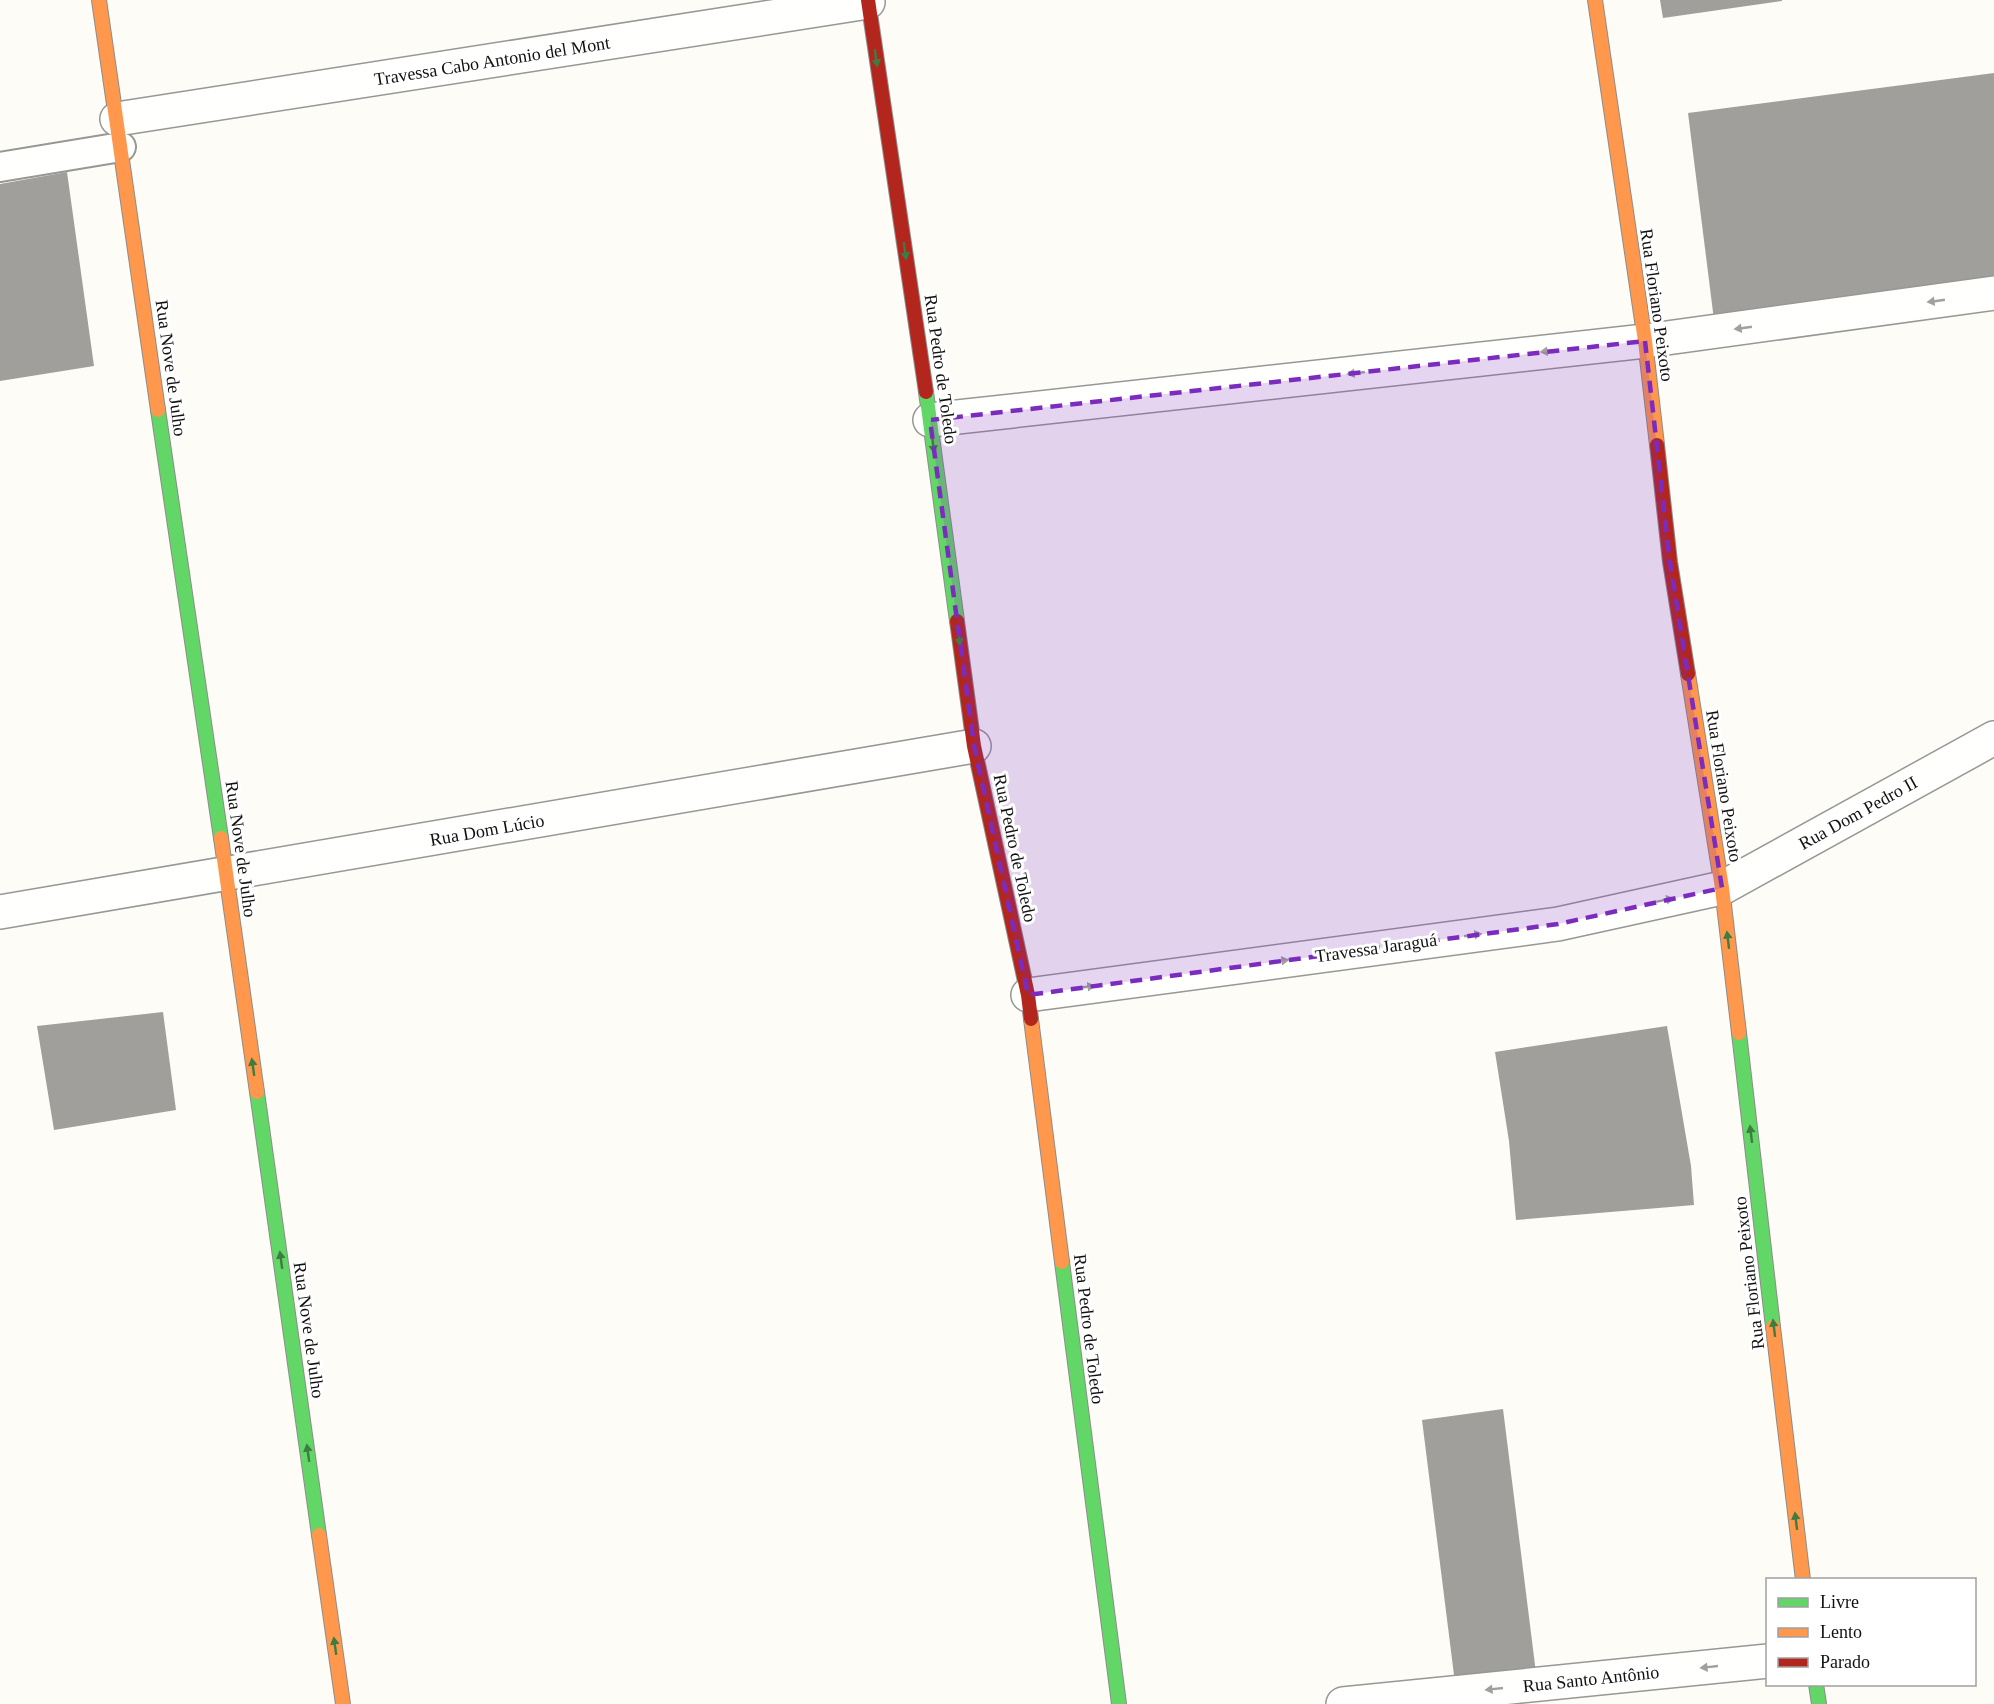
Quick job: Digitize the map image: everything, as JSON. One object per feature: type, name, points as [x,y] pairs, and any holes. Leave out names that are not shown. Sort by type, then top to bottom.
[{"type":"main road","name":"Rua Nove de Julho","points":[[99,0],[226,874],[343,1704]]},
{"type":"main road","name":"Rua Floriano Peixoto","points":[[1595,0],[1645,341],[1670,562],[1722,888],[1803,1578]]},
{"type":"main road","name":"Rua Pedro de Toledo","points":[[868,1],[930,420],[974,746],[1028,995],[1119,1704]]},
{"type":"main road","points":[[1816,1686],[1819,1704]]},
{"type":"street","name":"Travessa Cabo Antonio del Mont","points":[[119,133],[868,1]]},
{"type":"street","points":[[930,420],[1645,341],[1994,293]]},
{"type":"street","name":"Rua Dom Pedro II","points":[[1722,888],[1994,738]]},
{"type":"street","name":"Rua Dom Lúcio","points":[[0,912],[974,746]]},
{"type":"street","name":"Travessa Jaraguá","points":[[1028,995],[1558,924],[1722,888]]},
{"type":"street","name":"Rua Santo Antônio","points":[[1343,1704],[1766,1661]]},
{"type":"lane","points":[[0,167],[119,133]]},
{"type":"highlighted area","points":[[1645,341],[1670,562],[1722,888],[1558,924],[1028,995],[974,746],[930,420]]},
{"type":"building","points":[[1660,0],[1782,0],[1782,1],[1663,18]]},
{"type":"building","points":[[1994,73],[1994,284],[1714,320],[1688,113]]},
{"type":"building","points":[[67,172],[94,366],[0,381],[0,184]]},
{"type":"building","points":[[163,1012],[176,1110],[54,1130],[37,1026]]},
{"type":"building","points":[[1667,1026],[1691,1166],[1694,1205],[1516,1220],[1509,1141],[1495,1052]]},
{"type":"building","points":[[1503,1409],[1536,1673],[1455,1683],[1422,1420]]},
{"type":"traffic: fast","points":[[926,392],[957,621]]},
{"type":"traffic: fast","points":[[158,410],[221,838]]},
{"type":"traffic: fast","points":[[1739,1033],[1773,1327]]},
{"type":"traffic: fast","points":[[257,1092],[319,1535]]},
{"type":"traffic: fast","points":[[1062,1262],[1119,1704]]},
{"type":"traffic: fast","points":[[1816,1686],[1819,1704]]},
{"type":"traffic: slow","points":[[99,0],[158,410]]},
{"type":"traffic: slow","points":[[1595,0],[1645,341],[1657,445]]},
{"type":"traffic: slow","points":[[1688,674],[1722,888],[1739,1033]]},
{"type":"traffic: slow","points":[[221,838],[257,1092]]},
{"type":"traffic: slow","points":[[1031,1019],[1062,1262]]},
{"type":"traffic: slow","points":[[1773,1327],[1803,1578]]},
{"type":"traffic: slow","points":[[319,1535],[343,1704]]},
{"type":"traffic: jam","points":[[868,0],[926,392]]},
{"type":"traffic: jam","points":[[1657,445],[1670,562],[1688,674]]},
{"type":"traffic: jam","points":[[957,621],[974,746],[1028,995],[1031,1019]]}]
